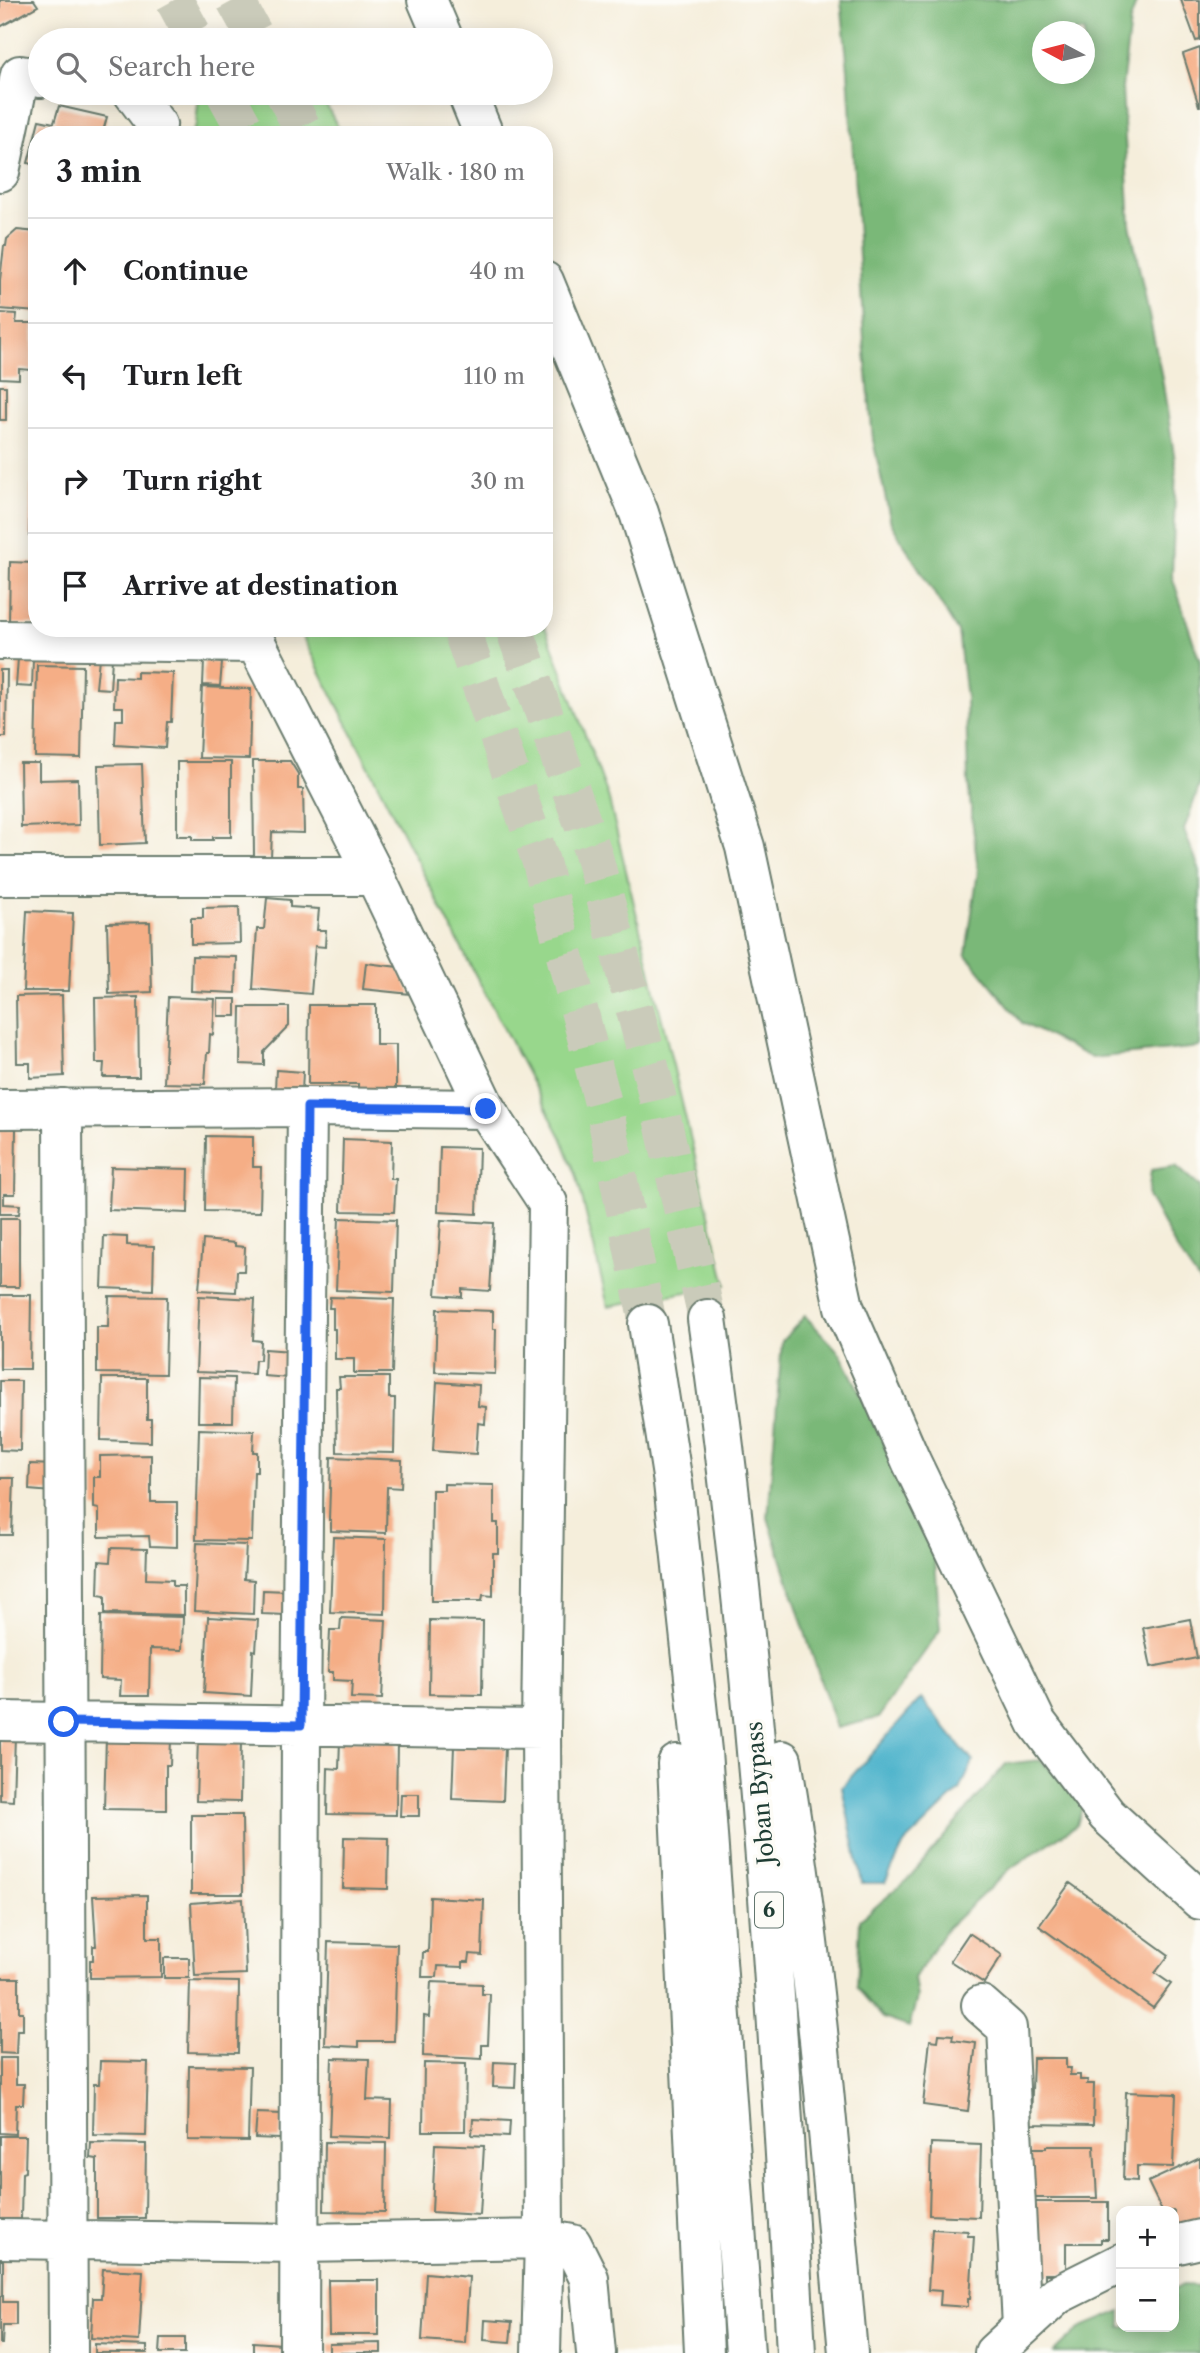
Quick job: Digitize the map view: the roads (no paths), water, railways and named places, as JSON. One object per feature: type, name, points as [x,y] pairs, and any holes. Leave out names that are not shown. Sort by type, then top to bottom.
[{"type":"main road","points":[[427,0],[439,28]]},
{"type":"main road","points":[[0,172],[20,75],[28,76]]},
{"type":"main road","points":[[142,105],[157,126]]},
{"type":"main road","points":[[472,105],[480,126]]},
{"type":"main road","points":[[553,303],[639,513],[745,847],[844,1307],[911,1461],[1037,1723],[1107,1815],[1200,1900]]},
{"type":"main road","points":[[0,640],[188,637]]},
{"type":"main road","points":[[252,637],[375,876],[486,1109],[548,1203],[541,1729],[544,2239],[541,2353]]},
{"type":"main road","points":[[0,876],[375,876]]},
{"type":"main road","points":[[299,2353],[307,1107]]},
{"type":"main road","points":[[63,1108],[68,2353]]},
{"type":"main road","points":[[0,1109],[486,1109]]},
{"type":"main road","name":"Joban Bypass","points":[[707,1319],[729,1469],[759,1766],[788,2188],[796,2353]]},
{"type":"main road","points":[[648,1324],[673,1483],[702,1751],[745,2353]]},
{"type":"main road","points":[[729,1469],[782,1764],[804,1914],[825,2091],[848,2353]]},
{"type":"main road","points":[[673,1483],[676,1741],[704,2353]]},
{"type":"main road","points":[[0,1721],[541,1729]]},
{"type":"main road","points":[[981,2005],[1007,2028],[1022,2327]]},
{"type":"main road","points":[[0,2239],[299,2243],[544,2239],[572,2244],[589,2278],[596,2353]]},
{"type":"main road","points":[[1179,2244],[1200,2239]]},
{"type":"main road","points":[[994,2353],[1057,2295],[1116,2266]]},
{"type":"water","points":[[921,1698],[973,1762],[960,1790],[904,1844],[885,1883],[862,1883],[842,1787]]},
{"type":"tunnel","points":[[174,0],[189,28]]},
{"type":"tunnel","points":[[235,0],[250,28]]},
{"type":"tunnel","points":[[232,105],[243,126]]},
{"type":"tunnel","points":[[290,105],[301,126]]},
{"type":"tunnel","points":[[464,637],[541,862],[604,1107],[648,1324]]},
{"type":"tunnel","points":[[517,637],[593,853],[654,1082],[707,1319]]}]
